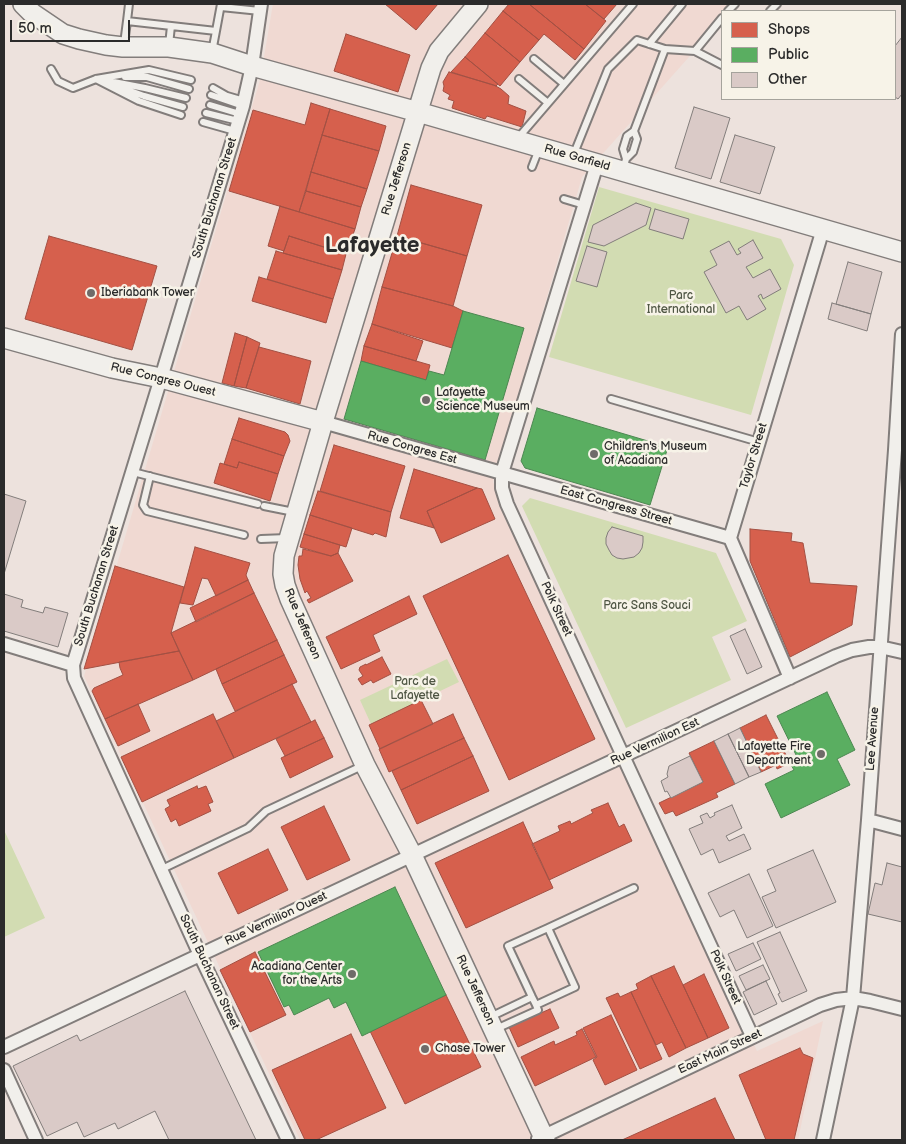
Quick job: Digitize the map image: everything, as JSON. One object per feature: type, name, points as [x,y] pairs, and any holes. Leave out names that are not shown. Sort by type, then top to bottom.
[{"type":"street","name":"Rue Garfield","points":[[23,4],[32,13],[63,34],[79,39],[123,47],[169,47],[212,53],[597,164],[624,165],[823,229],[902,252]]},
{"type":"street","name":"Rue Jefferson","points":[[478,4],[439,51],[432,68],[296,512],[284,556],[283,574],[290,599],[365,765],[412,855],[542,1139]]},
{"type":"street","name":"South Buchanan Street","points":[[261,8],[252,66],[240,115],[73,665],[74,678],[200,954],[288,1140]]},
{"type":"street","name":"Polk Street","points":[[597,164],[502,473],[502,488],[507,504],[752,1036]]},
{"type":"street","name":"Taylor Street","points":[[730,538],[823,229]]},
{"type":"street","name":"Lee Avenue","points":[[823,1140],[853,998],[880,647],[899,451],[902,334]]},
{"type":"street","name":"Rue Congres Ouest","points":[[4,338],[112,368],[161,378],[323,422]]},
{"type":"street","name":"Rue Congres Est","points":[[323,422],[502,473]]},
{"type":"street","name":"East Congress Street","points":[[502,473],[730,538]]},
{"type":"street","points":[[730,538],[790,678]]},
{"type":"street","points":[[4,644],[73,665]]},
{"type":"street","name":"Rue Vermilion Est","points":[[412,855],[836,656],[852,650],[869,647],[880,647],[902,652]]},
{"type":"street","points":[[868,820],[902,829]]},
{"type":"street","name":"Rue Vermilion Ouest","points":[[4,1047],[412,855]]},
{"type":"street","name":"East Main Street","points":[[542,1139],[752,1036],[820,1005],[836,1000],[853,998],[902,1009]]},
{"type":"street","points":[[4,1070],[36,1140]]},
{"type":"lane","points":[[123,47],[129,4]]},
{"type":"lane","points":[[516,140],[633,4]]},
{"type":"lane","points":[[648,44],[682,4]]},
{"type":"lane","points":[[212,53],[221,5],[261,8]]},
{"type":"lane","points":[[695,51],[721,19]]},
{"type":"lane","points":[[127,21],[216,31]]},
{"type":"lane","points":[[169,47],[171,26]]},
{"type":"lane","points":[[573,157],[608,69],[637,40],[665,49],[695,51],[721,65]]},
{"type":"lane","points":[[624,165],[623,149],[627,136],[634,131],[665,49]]},
{"type":"lane","points":[[534,59],[564,84]]},
{"type":"lane","points":[[51,69],[58,81],[73,88],[96,78],[149,70],[191,80]]},
{"type":"lane","points":[[96,78],[147,77],[189,89]]},
{"type":"lane","points":[[96,78],[186,98]]},
{"type":"lane","points":[[96,78],[144,96],[184,107]]},
{"type":"lane","points":[[96,78],[139,102],[180,116]]},
{"type":"lane","points":[[519,79],[548,103]]},
{"type":"lane","points":[[213,88],[226,96],[240,115]]},
{"type":"lane","points":[[211,96],[240,115]]},
{"type":"lane","points":[[210,105],[240,115]]},
{"type":"lane","points":[[206,113],[240,115]]},
{"type":"lane","points":[[203,122],[240,115]]},
{"type":"lane","points":[[624,165],[633,152],[637,138],[634,131]]},
{"type":"lane","points":[[532,168],[539,147]]},
{"type":"lane","points":[[564,199],[584,205]]},
{"type":"lane","points":[[611,398],[759,442]]},
{"type":"lane","points":[[133,472],[261,505],[296,512]]},
{"type":"lane","points":[[150,476],[143,504],[147,511],[244,535]]},
{"type":"lane","points":[[261,539],[289,538]]},
{"type":"lane","points":[[162,869],[248,828],[266,811],[365,765]]},
{"type":"lane","points":[[491,1024],[538,1010],[508,946],[634,888]]},
{"type":"lane","points":[[536,1005],[575,987],[548,928]]},
{"type":"lane","points":[[491,1024],[532,997]]},
{"type":"shaded area","points":[[273,4],[736,4],[730,10],[721,10],[721,21],[582,177],[493,482],[757,1051],[823,1021],[798,1140],[300,1140],[84,676],[260,80]]},
{"type":"green space","name":"Parc International","points":[[599,187],[781,239],[794,265],[751,415],[549,357]]},
{"type":"green space","name":"Parc Sans Souci","points":[[530,498],[716,553],[747,621],[712,637],[731,680],[626,728],[522,506]]},
{"type":"green space","name":"Parc de Lafayette","points":[[447,659],[459,682],[371,724],[360,700]]},
{"type":"green space","points":[[4,830],[45,918],[4,937]]},
{"type":"building: Shops","points":[[385,4],[438,4],[416,30]]},
{"type":"building: Shops","points":[[509,4],[529,4],[584,49],[575,60],[544,34],[539,40],[503,11]]},
{"type":"building: Shops","points":[[529,4],[585,4],[606,21],[584,49]]},
{"type":"building: Shops","points":[[585,4],[617,4],[604,19]]},
{"type":"building: Shops","points":[[503,11],[539,40],[520,62],[485,33]]},
{"type":"building: Shops","points":[[485,33],[520,62],[500,86],[465,57]]},
{"type":"building: Shops","points":[[346,34],[410,55],[398,92],[334,71]]},
{"type":"building: Shops","points":[[465,57],[498,84],[496,86],[451,72]]},
{"type":"building: Shops","points":[[449,72],[494,85],[501,89],[509,96],[508,104],[526,111],[522,127],[487,116],[485,119],[452,108],[454,101],[448,99],[450,95],[443,91],[443,82]]},
{"type":"building: Shops","points":[[311,103],[330,109],[299,212],[229,191],[253,110],[305,125]]},
{"type":"building: Shops","points":[[330,109],[386,126],[379,151],[322,135]]},
{"type":"building: Shops","points":[[322,135],[379,151],[367,189],[311,172]]},
{"type":"building: Shops","points":[[311,172],[367,189],[361,207],[306,191]]},
{"type":"building: Shops","points":[[411,185],[482,205],[467,256],[397,236]]},
{"type":"building: Shops","points":[[306,191],[361,207],[355,229],[299,212]]},
{"type":"building: Shops","points":[[280,206],[355,229],[346,254],[289,236],[284,251],[268,246]]},
{"type":"building: Shops","name":"Iberiabank Tower","points":[[49,236],[157,266],[132,350],[25,319]]},
{"type":"building: Shops","points":[[289,236],[346,254],[342,270],[283,253]]},
{"type":"building: Shops","points":[[397,236],[467,256],[453,306],[382,287]]},
{"type":"building: Shops","points":[[276,251],[342,270],[333,299],[267,279]]},
{"type":"building: Shops","points":[[259,277],[333,299],[326,323],[252,301]]},
{"type":"building: Shops","points":[[382,287],[453,306],[463,311],[452,348],[372,324]]},
{"type":"building: Shops","points":[[372,324],[423,341],[416,361],[364,346]]},
{"type":"building: Shops","points":[[235,333],[247,337],[234,386],[222,383]]},
{"type":"building: Shops","points":[[247,337],[260,343],[246,388],[234,386]]},
{"type":"building: Shops","points":[[364,346],[430,365],[426,380],[361,361]]},
{"type":"building: Shops","points":[[259,347],[311,361],[300,404],[246,388]]},
{"type":"building: Shops","points":[[239,418],[285,432],[290,441],[284,456],[232,439]]},
{"type":"building: Shops","points":[[232,439],[284,456],[278,474],[239,462],[237,468],[224,464]]},
{"type":"building: Shops","points":[[334,445],[405,466],[391,512],[320,491]]},
{"type":"building: Shops","points":[[239,462],[278,474],[270,501],[214,483],[220,463],[237,468]]},
{"type":"building: Shops","points":[[414,469],[477,488],[427,511],[434,528],[400,518]]},
{"type":"building: Shops","points":[[477,488],[482,489],[495,519],[441,543],[427,511]]},
{"type":"building: Shops","points":[[318,491],[391,512],[386,537],[375,533],[373,535],[310,515]]},
{"type":"building: Shops","points":[[310,515],[352,528],[346,547],[304,534]]},
{"type":"building: Shops","points":[[750,529],[792,533],[791,541],[803,543],[810,583],[857,586],[852,625],[790,657],[750,561]]},
{"type":"building: Shops","points":[[304,534],[340,545],[338,553],[331,556],[300,547]]},
{"type":"building: Shops","points":[[195,547],[250,563],[246,575],[248,580],[216,596],[208,579],[202,578],[193,605],[180,603]]},
{"type":"building: Shops","points":[[303,549],[331,556],[338,553],[353,581],[309,603],[307,600],[311,598],[307,591],[305,593],[298,565],[299,556],[302,556]]},
{"type":"building: Shops","points":[[508,555],[595,739],[509,780],[423,596]]},
{"type":"building: Shops","points":[[115,566],[184,587],[171,633],[179,651],[84,669]]},
{"type":"building: Shops","points":[[248,580],[254,593],[196,622],[190,608]]},
{"type":"building: Shops","points":[[254,593],[277,640],[193,680],[171,633]]},
{"type":"building: Shops","points":[[409,596],[417,614],[373,635],[380,651],[341,669],[326,637]]},
{"type":"building: Shops","points":[[277,640],[284,655],[222,684],[216,669]]},
{"type":"building: Shops","points":[[179,651],[193,680],[105,719],[92,691],[94,688],[123,675],[119,662]]},
{"type":"building: Shops","points":[[284,655],[297,682],[235,711],[222,684]]},
{"type":"building: Shops","points":[[382,657],[391,674],[373,683],[371,680],[362,685],[358,679],[363,676],[359,670],[360,667]]},
{"type":"building: Shops","points":[[292,684],[311,722],[234,758],[216,721]]},
{"type":"building: Shops","points":[[421,700],[433,724],[380,749],[369,725]]},
{"type":"building: Shops","points":[[138,704],[150,731],[118,746],[105,719]]},
{"type":"building: Shops","points":[[213,714],[234,758],[142,802],[121,757]]},
{"type":"building: Shops","points":[[453,714],[464,738],[389,772],[379,749]]},
{"type":"building: Shops","points":[[766,715],[790,763],[777,769],[776,765],[761,772],[740,728]]},
{"type":"building: Shops","points":[[315,720],[324,738],[285,756],[276,739]]},
{"type":"building: Shops","points":[[324,738],[333,757],[290,778],[281,758]]},
{"type":"building: Shops","points":[[464,738],[473,756],[401,790],[392,771]]},
{"type":"building: Shops","points":[[714,741],[735,784],[716,793],[718,797],[676,816],[673,811],[665,814],[659,803],[703,782],[689,753]]},
{"type":"building: Shops","points":[[473,756],[489,791],[417,824],[401,790]]},
{"type":"building: Shops","points":[[197,786],[198,789],[206,786],[213,802],[208,804],[211,811],[179,826],[176,819],[171,822],[165,809],[170,806],[167,800]]},
{"type":"building: Shops","points":[[608,803],[619,827],[624,824],[632,841],[549,880],[532,844],[560,831],[558,826],[570,821],[571,824],[593,813],[591,810]]},
{"type":"building: Shops","points":[[324,806],[350,860],[307,880],[281,827]]},
{"type":"building: Shops","points":[[523,822],[553,888],[466,928],[435,863]]},
{"type":"building: Shops","points":[[268,849],[288,890],[238,914],[218,873]]},
{"type":"building: Shops","points":[[255,952],[286,1015],[250,1032],[220,970]]},
{"type":"building: Shops","points":[[674,966],[708,1038],[686,1048],[651,976]]},
{"type":"building: Shops","points":[[704,974],[729,1028],[708,1038],[683,985]]},
{"type":"building: Shops","points":[[651,976],[686,1048],[669,1057],[662,1042],[656,1045],[631,992],[638,989],[636,984]]},
{"type":"building: Shops","points":[[631,992],[662,1059],[640,1069],[606,998],[618,993],[620,997]]},
{"type":"building: Shops","name":"Chase Tower","points":[[446,995],[481,1067],[405,1104],[370,1031]]},
{"type":"building: Shops","points":[[550,1009],[559,1028],[518,1047],[509,1027]]},
{"type":"building: Shops","points":[[611,1015],[637,1070],[605,1085],[593,1060],[597,1057],[583,1028]]},
{"type":"building: Shops","points":[[582,1029],[596,1057],[535,1086],[521,1057],[554,1041],[555,1045],[577,1035],[576,1032]]},
{"type":"building: Shops","points":[[351,1034],[386,1108],[316,1140],[305,1140],[272,1070]]},
{"type":"building: Shops","points":[[800,1048],[803,1054],[813,1058],[794,1140],[766,1140],[739,1075]]},
{"type":"building: Shops","points":[[715,1098],[735,1140],[622,1140]]},
{"type":"building: Public","name":"Lafayette Science Museum","points":[[463,311],[524,328],[485,460],[344,419],[361,361],[426,380],[429,371],[444,375]]},
{"type":"building: Public","name":"Children's Museum of Acadiana","points":[[537,408],[668,447],[650,505],[525,468],[521,461]]},
{"type":"building: Public","name":"Lafayette Fire Department","points":[[827,692],[855,750],[837,759],[850,785],[781,818],[765,784],[794,770],[790,763],[798,759],[777,716]]},
{"type":"building: Public","name":"Acadiana Center for the Arts","points":[[395,887],[446,995],[362,1036],[346,1002],[334,1008],[329,998],[294,1015],[289,1005],[284,1007],[258,952]]},
{"type":"building: Other","points":[[902,37],[902,94],[898,99],[896,98],[896,45]]},
{"type":"building: Other","points":[[694,107],[730,118],[711,179],[675,168]]},
{"type":"building: Other","points":[[735,135],[775,147],[760,194],[720,182]]},
{"type":"building: Other","points":[[636,203],[651,208],[646,225],[604,246],[588,242],[593,225]]},
{"type":"building: Other","points":[[655,209],[689,219],[683,239],[649,229]]},
{"type":"building: Other","points":[[753,240],[763,258],[746,267],[753,278],[770,269],[781,289],[763,299],[761,294],[758,296],[766,309],[747,320],[739,306],[726,313],[704,272],[717,265],[710,251],[729,241],[737,255],[741,253],[738,249]]},
{"type":"building: Other","points":[[587,246],[607,252],[597,287],[576,281]]},
{"type":"building: Other","points":[[848,262],[882,272],[871,314],[836,304]]},
{"type":"building: Other","points":[[832,303],[871,314],[867,331],[828,319]]},
{"type":"building: Other","points":[[4,494],[26,501],[4,574]]},
{"type":"building: Other","points":[[612,527],[643,536],[642,548],[639,553],[634,557],[623,559],[612,555],[606,544],[606,538]]},
{"type":"building: Other","points":[[4,594],[23,600],[21,607],[43,613],[45,607],[68,613],[58,647],[4,631]]},
{"type":"building: Other","points":[[745,629],[762,667],[747,674],[730,636]]},
{"type":"building: Other","points":[[740,728],[761,772],[749,777],[728,734]]},
{"type":"building: Other","points":[[728,734],[749,777],[735,784],[714,741]]},
{"type":"building: Other","points":[[690,756],[703,782],[671,798],[667,791],[665,792],[661,781],[668,777],[669,766]]},
{"type":"building: Other","points":[[732,805],[742,828],[726,836],[729,841],[744,834],[751,849],[719,863],[713,849],[701,855],[689,829],[703,823],[700,816],[707,813],[710,818],[715,815],[714,813]]},
{"type":"building: Other","points":[[813,850],[836,902],[776,928],[762,897],[776,891],[767,870]]},
{"type":"building: Other","points":[[887,863],[902,867],[902,922],[868,914],[875,883],[882,885]]},
{"type":"building: Other","points":[[749,874],[773,926],[747,938],[734,910],[720,917],[708,893]]},
{"type":"building: Other","points":[[780,932],[807,991],[782,1002],[778,994],[780,993],[757,942]]},
{"type":"building: Other","points":[[753,943],[761,959],[736,971],[728,954]]},
{"type":"building: Other","points":[[763,965],[770,979],[746,990],[739,976]]},
{"type":"building: Other","points":[[766,981],[777,1004],[754,1015],[743,992]]},
{"type":"building: Other","points":[[185,991],[256,1140],[169,1140],[155,1111],[118,1129],[115,1123],[84,1137],[77,1122],[47,1136],[13,1066],[77,1035],[80,1041]]},
{"type":"place","name":"Iberiabank Tower","points":[[91,293]]},
{"type":"place","name":"Lafayette Science Museum","points":[[426,400]]},
{"type":"place","name":"Children's Museum of Acadiana","points":[[594,454]]},
{"type":"place","name":"Lafayette Fire Department","points":[[821,754]]},
{"type":"place","name":"Acadiana Center for the Arts","points":[[352,974]]},
{"type":"place","name":"Chase Tower","points":[[425,1049]]},
{"type":"district","name":"Lafayette","points":[[372,246]]}]
